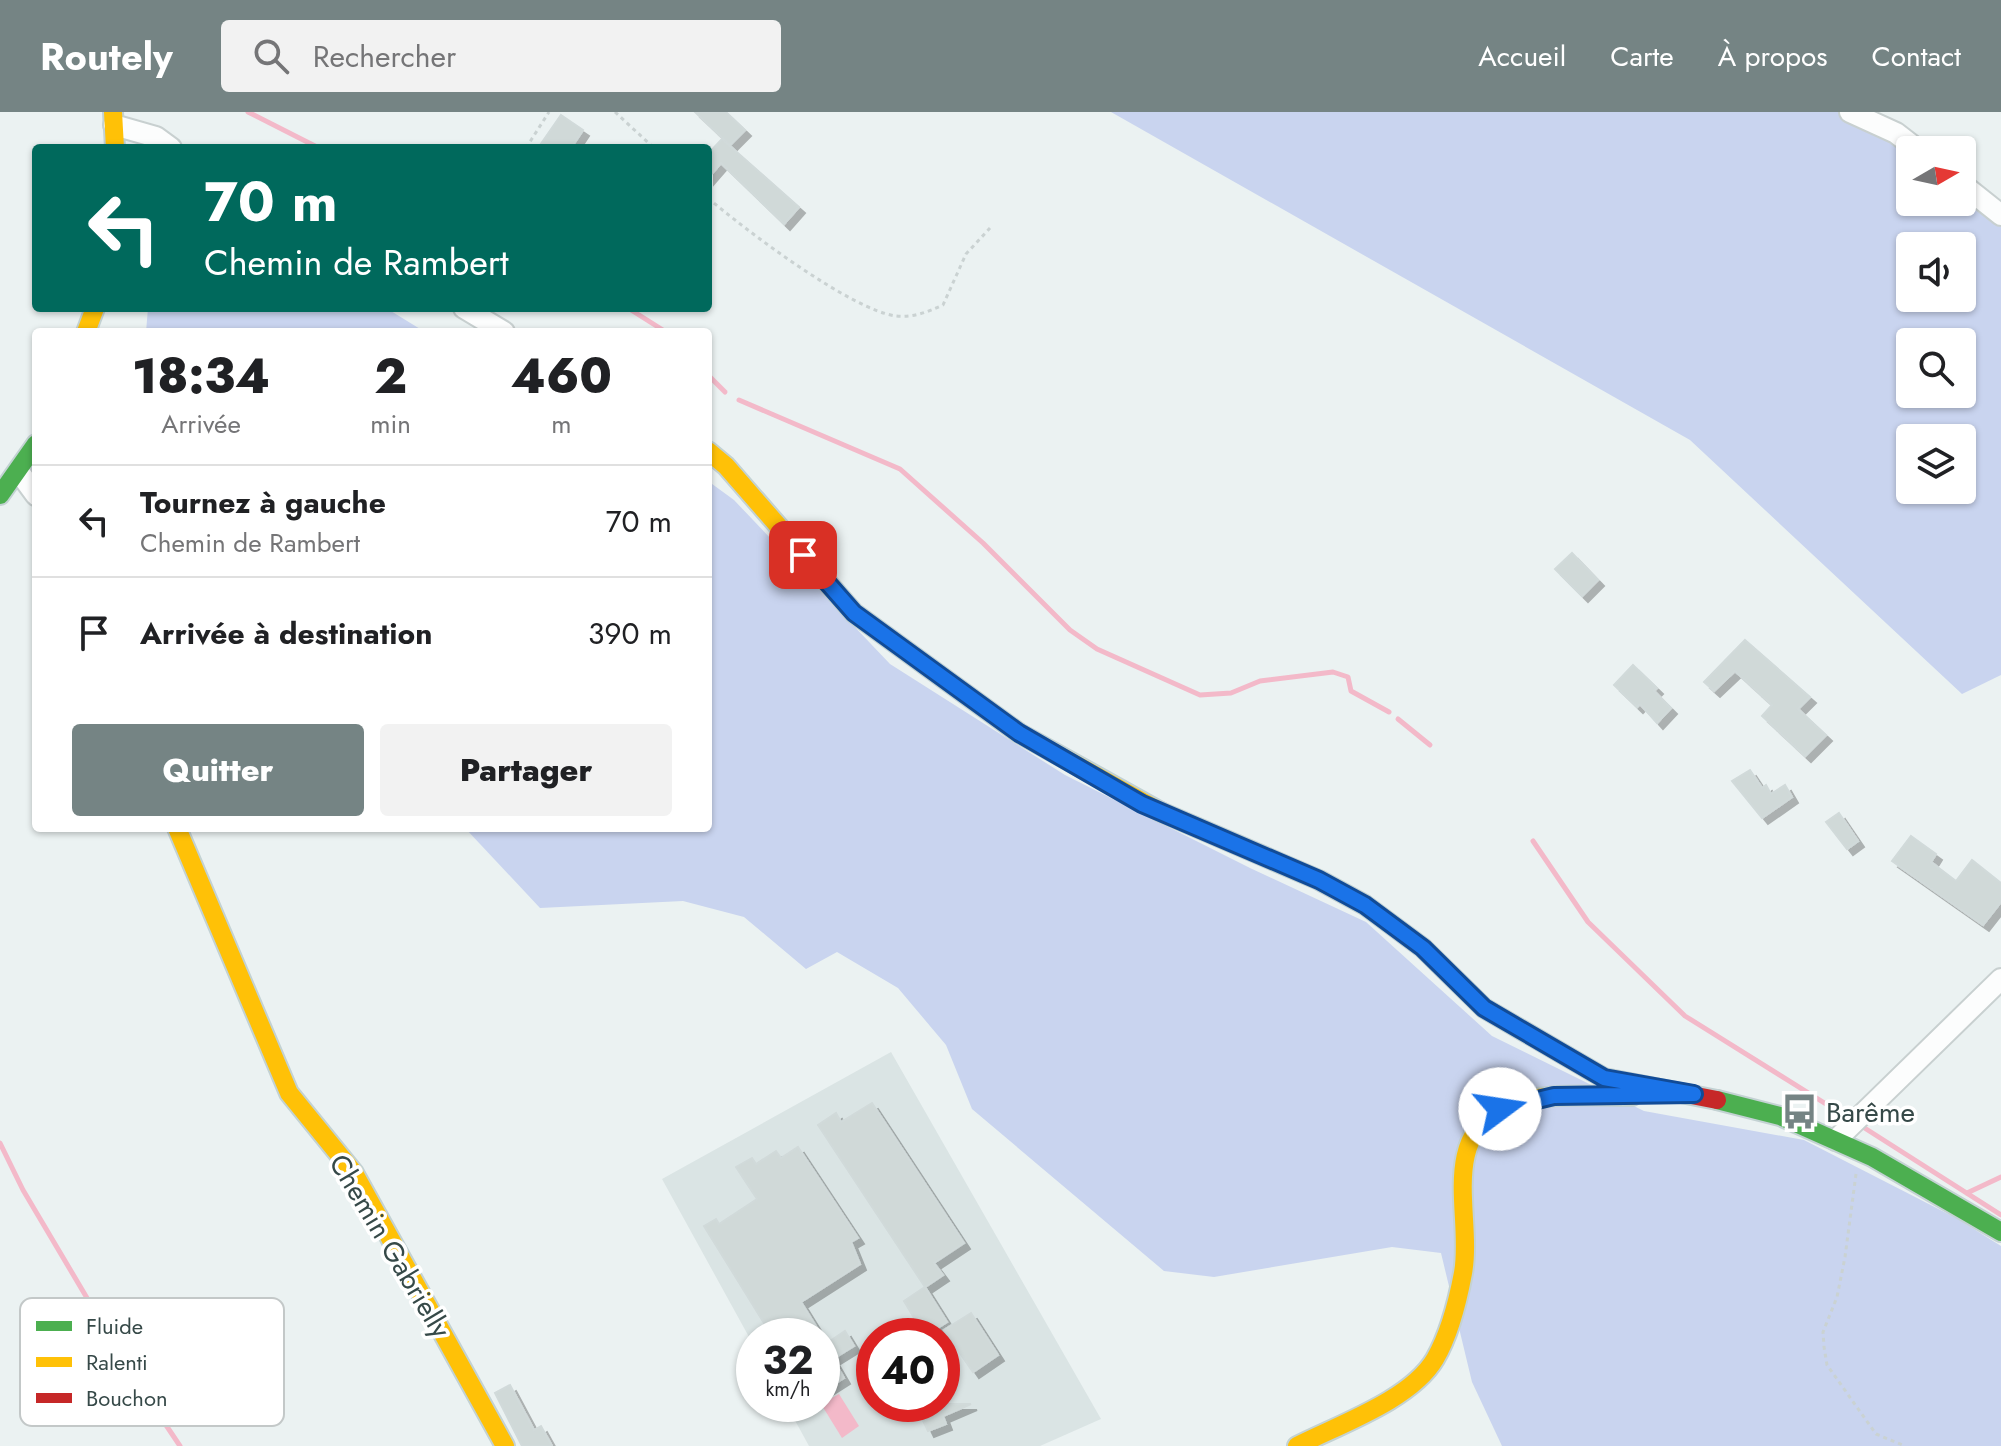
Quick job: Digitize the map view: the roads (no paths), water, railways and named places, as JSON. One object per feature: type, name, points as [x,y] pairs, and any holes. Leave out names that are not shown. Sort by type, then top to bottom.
[{"type":"street","points":[[1850,112],[1900,136]]},
{"type":"street","points":[[115,144],[114,118],[166,144]]},
{"type":"street","points":[[1976,195],[2001,215]]},
{"type":"street","points":[[471,312],[497,328]]},
{"type":"street","points":[[0,495],[32,451]]},
{"type":"street","points":[[712,454],[726,466],[854,613],[1019,733],[1142,804],[1319,880],[1365,905],[1423,948],[1484,1008],[1604,1078],[1694,1094],[1780,1116],[1858,1150],[2001,1232]]},
{"type":"street","points":[[19,472],[32,490]]},
{"type":"street","name":"Chemin Gabrielly","points":[[179,832],[289,1093],[354,1173],[505,1446]]},
{"type":"street","points":[[1836,1140],[2001,979]]},
{"type":"street","points":[[1297,1446],[1402,1393],[1434,1361],[1449,1324],[1464,1271],[1464,1154],[1476,1131],[1500,1109],[1554,1096],[1694,1094]]},
{"type":"waterway","points":[[248,112],[311,144]]},
{"type":"waterway","points":[[634,312],[660,328]]},
{"type":"waterway","points":[[712,379],[725,392]]},
{"type":"waterway","points":[[739,400],[900,469],[983,543],[1070,630],[1097,649],[1200,695],[1231,693],[1260,681],[1333,672],[1348,677],[1351,691],[1389,712]]},
{"type":"waterway","points":[[1398,719],[1430,745]]},
{"type":"waterway","points":[[1533,841],[1588,922],[1685,1016],[1842,1114]]},
{"type":"waterway","points":[[1863,1127],[2001,1215]]},
{"type":"waterway","points":[[0,1143],[23,1190],[87,1298]]},
{"type":"waterway","points":[[1967,1193],[2001,1177]]},
{"type":"waterway","points":[[167,1426],[180,1446]]},
{"type":"place","name":"Barême","points":[[1800,1112]]}]
